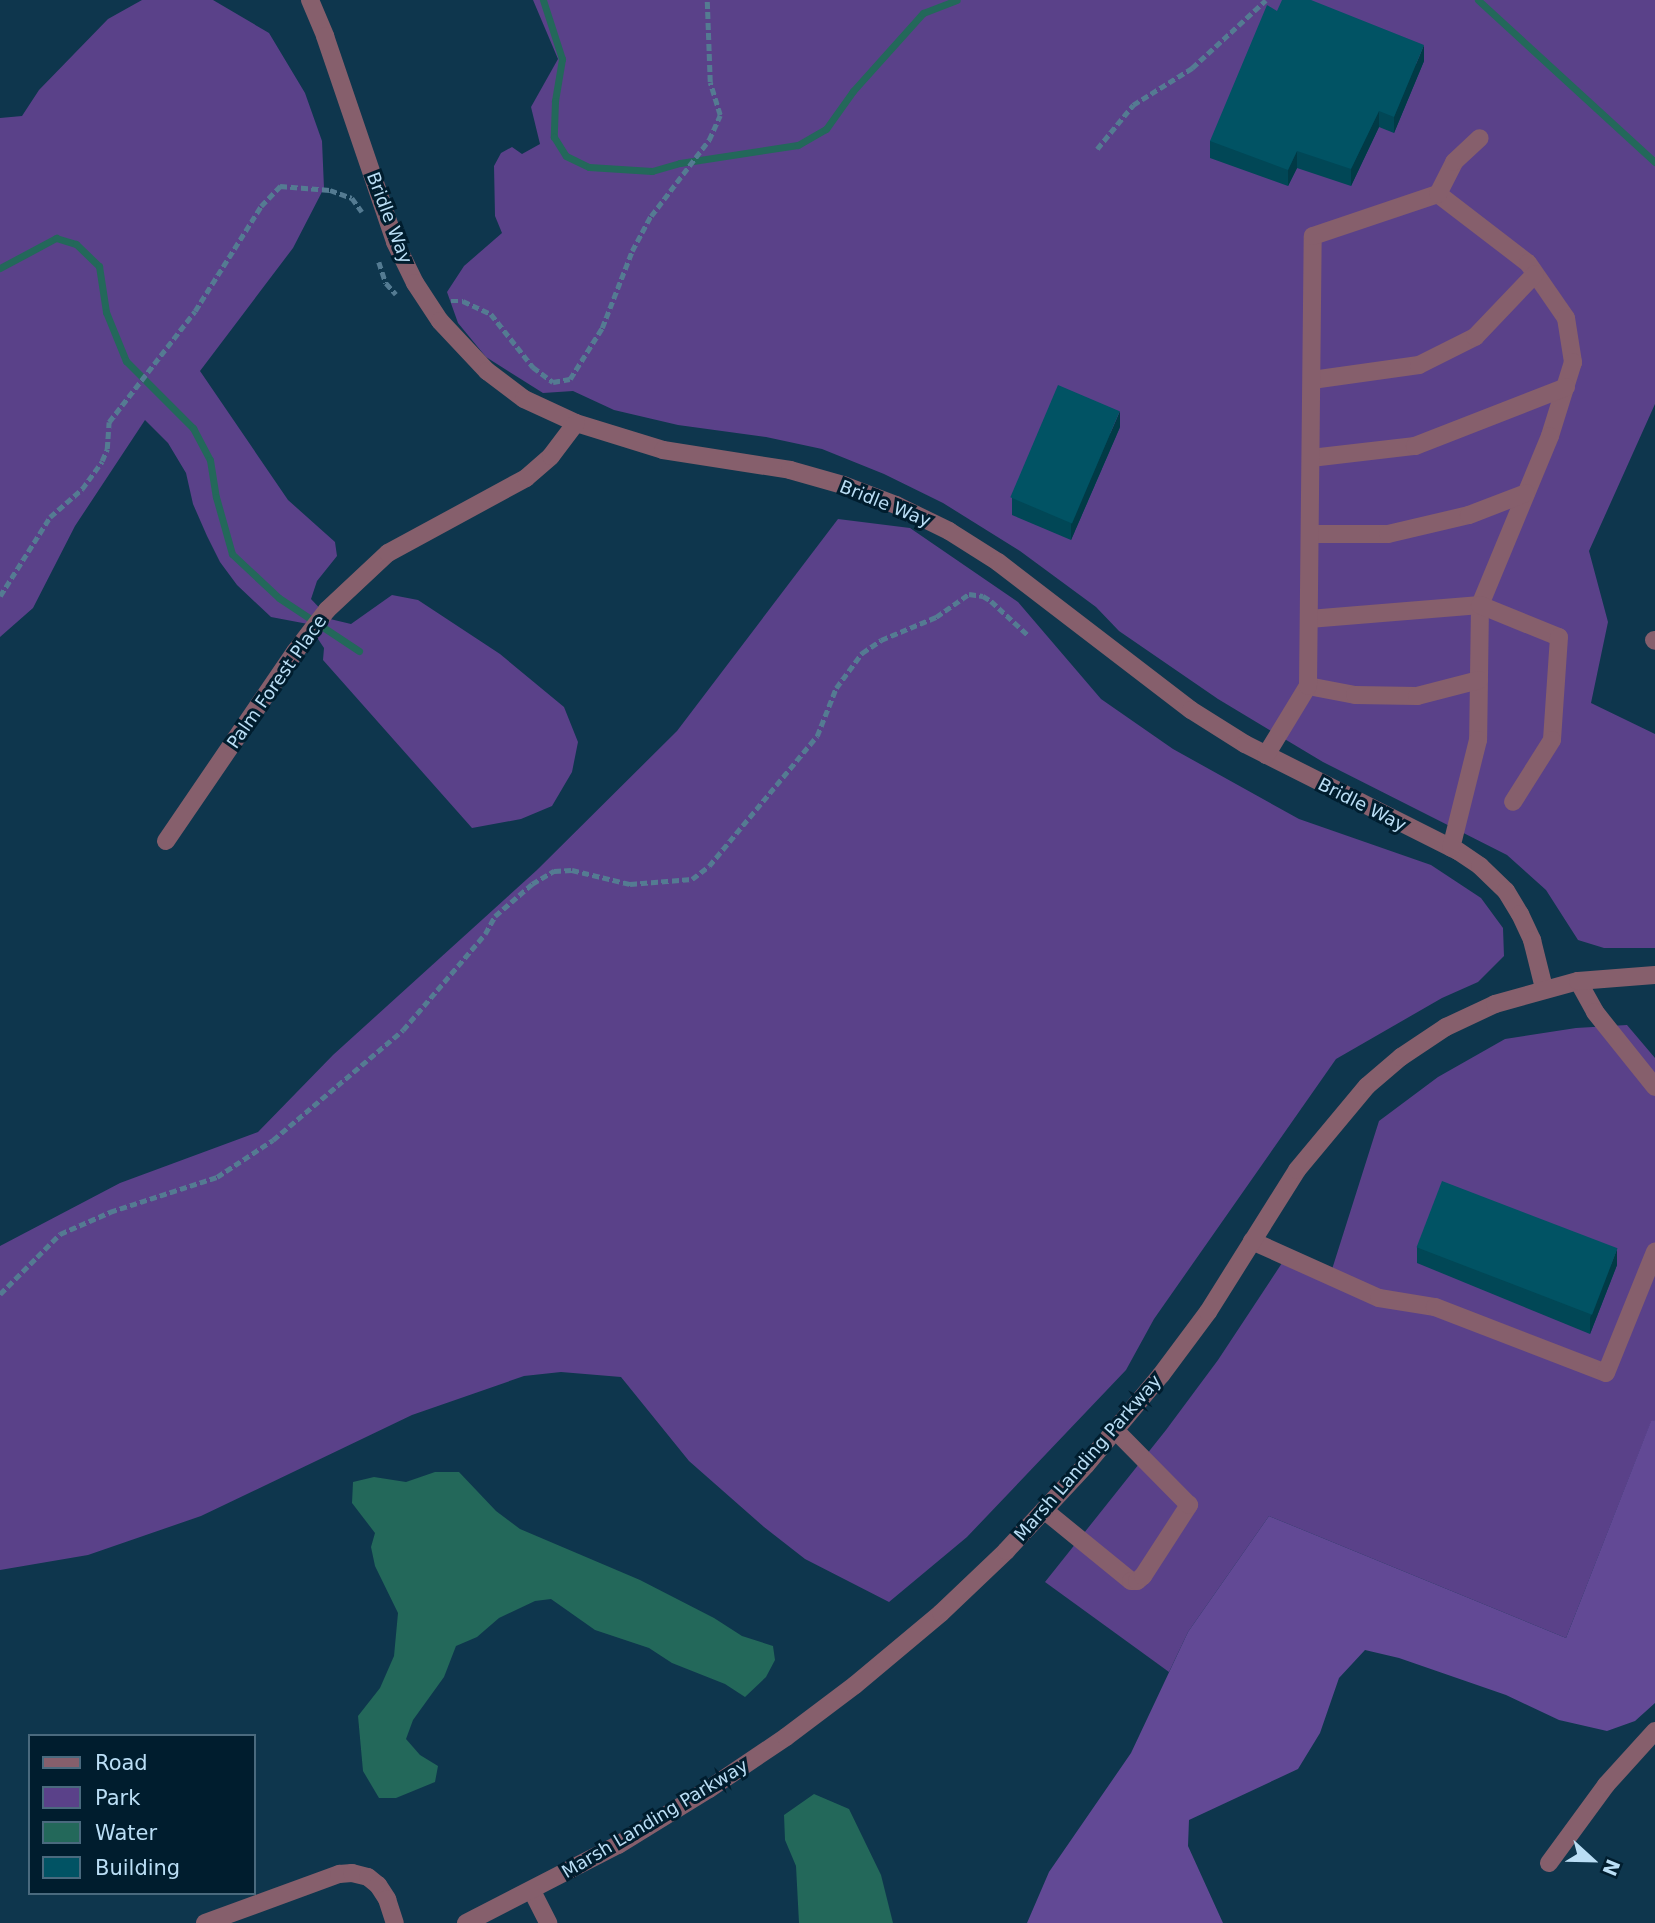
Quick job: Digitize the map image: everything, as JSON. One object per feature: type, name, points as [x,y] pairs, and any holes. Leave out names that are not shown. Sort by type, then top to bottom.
[{"type":"street","name":"Bridle Way","points":[[310,0],[326,36],[396,242],[415,283],[440,321],[487,371],[524,399],[576,424],[663,450],[790,470],[843,485],[906,510],[949,531],[998,562],[1191,710],[1266,755],[1451,848],[1480,866],[1506,891],[1532,940],[1544,988]]},
{"type":"street","points":[[1266,755],[1308,686],[1313,236],[1438,194],[1454,162],[1480,138]]},
{"type":"street","points":[[1438,194],[1528,263],[1566,318],[1573,362],[1526,493],[1480,605],[1478,740],[1451,848]]},
{"type":"street","points":[[1312,380],[1419,365],[1475,337],[1535,274]]},
{"type":"street","points":[[1311,458],[1415,446],[1566,387]]},
{"type":"street","name":"Palm Forest Place","points":[[166,841],[295,652],[327,610],[387,553],[526,478],[551,456],[576,424]]},
{"type":"street","points":[[1310,534],[1388,534],[1469,515],[1526,493]]},
{"type":"street","points":[[1309,619],[1480,605],[1559,637],[1552,740],[1513,802]]},
{"type":"street","points":[[1308,686],[1355,695],[1417,696],[1479,680]]},
{"type":"street","name":"Marsh Landing Parkway","points":[[466,1923],[532,1891],[629,1838],[786,1737],[866,1677],[941,1613],[1044,1510],[1115,1430],[1200,1322],[1297,1170],[1330,1127],[1401,1057],[1470,1015],[1544,988],[1578,981],[1655,975]]},
{"type":"street","points":[[1578,981],[1595,1013],[1655,1087]]},
{"type":"street","points":[[1252,1241],[1379,1298],[1435,1307],[1606,1373],[1655,1252]]},
{"type":"street","points":[[1044,1510],[1131,1581],[1137,1581],[1143,1576],[1189,1506],[1115,1430]]},
{"type":"street","points":[[1549,1863],[1606,1786],[1655,1731]]},
{"type":"street","points":[[205,1923],[339,1874],[352,1873],[368,1877],[377,1885],[387,1899],[395,1923]]},
{"type":"street","points":[[532,1891],[548,1923]]},
{"type":"path","points":[[673,191],[709,140],[720,115],[710,82],[707,0]]},
{"type":"path","points":[[1097,149],[1133,105],[1192,68],[1266,0]]},
{"type":"path","points":[[0,596],[50,517],[82,489],[102,461],[107,449],[109,422],[178,334]]},
{"type":"path","points":[[0,1294],[61,1234],[110,1212],[217,1177],[273,1140],[403,1030],[485,934],[495,916],[532,884],[554,872],[572,870],[631,884],[671,883],[692,879],[709,866],[817,736],[836,688],[862,653],[881,640],[936,617],[969,594],[983,596],[991,601],[1028,635]]},
{"type":"green space","points":[[142,0],[213,0],[269,33],[305,93],[322,141],[324,188],[293,248],[200,371],[288,500],[335,542],[337,556],[317,581],[311,599],[330,619],[351,624],[392,595],[418,600],[500,654],[564,707],[578,742],[572,772],[552,806],[521,819],[472,828],[323,660],[324,648],[308,624],[271,617],[237,585],[220,562],[207,536],[193,504],[186,473],[168,443],[145,420],[75,526],[33,608],[0,637],[0,118],[22,116],[39,90],[108,19]]},
{"type":"green space","points":[[533,0],[1655,0],[1655,404],[1589,551],[1608,622],[1591,703],[1655,734],[1655,948],[1604,948],[1578,940],[1546,890],[1507,855],[1323,762],[1218,699],[1119,631],[1096,607],[1020,551],[943,503],[884,474],[822,449],[766,437],[678,425],[614,410],[573,391],[543,393],[486,357],[458,323],[447,292],[464,266],[502,233],[495,216],[494,166],[501,153],[512,147],[522,154],[540,144],[531,107],[558,59]]},
{"type":"green space","points":[[838,519],[910,528],[1018,602],[1101,699],[1173,749],[1299,819],[1431,865],[1481,898],[1503,928],[1504,956],[1478,982],[1442,998],[1336,1059],[1154,1319],[1126,1370],[967,1537],[889,1602],[805,1559],[764,1527],[689,1461],[621,1377],[561,1372],[524,1376],[412,1415],[201,1516],[88,1555],[0,1570],[0,1246],[120,1183],[258,1132],[333,1055],[537,870],[677,731]]},
{"type":"green space","points":[[1627,1025],[1655,1058],[1655,1420],[1651,1422],[1566,1638],[1269,1516],[1188,1632],[1169,1672],[1045,1582],[1166,1430],[1218,1360],[1282,1263],[1328,1282],[1379,1121],[1438,1077],[1505,1039],[1576,1028]]},
{"type":"shaded area","points":[[1655,1420],[1655,1703],[1635,1721],[1607,1731],[1559,1720],[1506,1695],[1399,1658],[1365,1650],[1339,1678],[1320,1733],[1298,1769],[1189,1820],[1188,1846],[1223,1923],[1027,1923],[1049,1872],[1131,1753],[1188,1632],[1269,1516],[1566,1638],[1651,1421]]},
{"type":"water","points":[[435,1472],[459,1472],[496,1511],[520,1529],[640,1580],[714,1618],[742,1636],[773,1646],[775,1660],[766,1677],[745,1697],[725,1684],[672,1663],[649,1648],[595,1630],[551,1599],[535,1601],[499,1618],[477,1637],[456,1646],[444,1677],[413,1720],[406,1739],[420,1755],[438,1766],[435,1782],[396,1798],[379,1798],[363,1771],[358,1716],[380,1688],[394,1656],[398,1613],[375,1566],[371,1547],[375,1533],[352,1503],[353,1482],[374,1477],[406,1482]]},
{"type":"water","points":[[814,1794],[849,1809],[881,1875],[893,1923],[799,1923],[796,1866],[785,1840],[784,1815]]},
{"type":"building","points":[[1282,0],[1311,0],[1424,45],[1394,117],[1379,111],[1351,169],[1297,151],[1288,170],[1210,141],[1267,5],[1277,11]]},
{"type":"building","points":[[1058,385],[1120,411],[1072,523],[1010,497]]},
{"type":"building","points":[[1442,1181],[1618,1248],[1592,1315],[1417,1247]]},
{"type":"waterway","points":[[543,0],[562,59],[555,101],[554,137],[566,156],[589,167],[652,171],[680,163],[798,145],[826,129],[853,91],[923,13],[957,0]]},
{"type":"waterway","points":[[1478,0],[1655,162]]},
{"type":"waterway","points":[[0,268],[56,238],[76,244],[99,266],[106,312],[126,361],[193,428],[210,460],[216,497],[232,554],[279,598],[359,651]]}]
